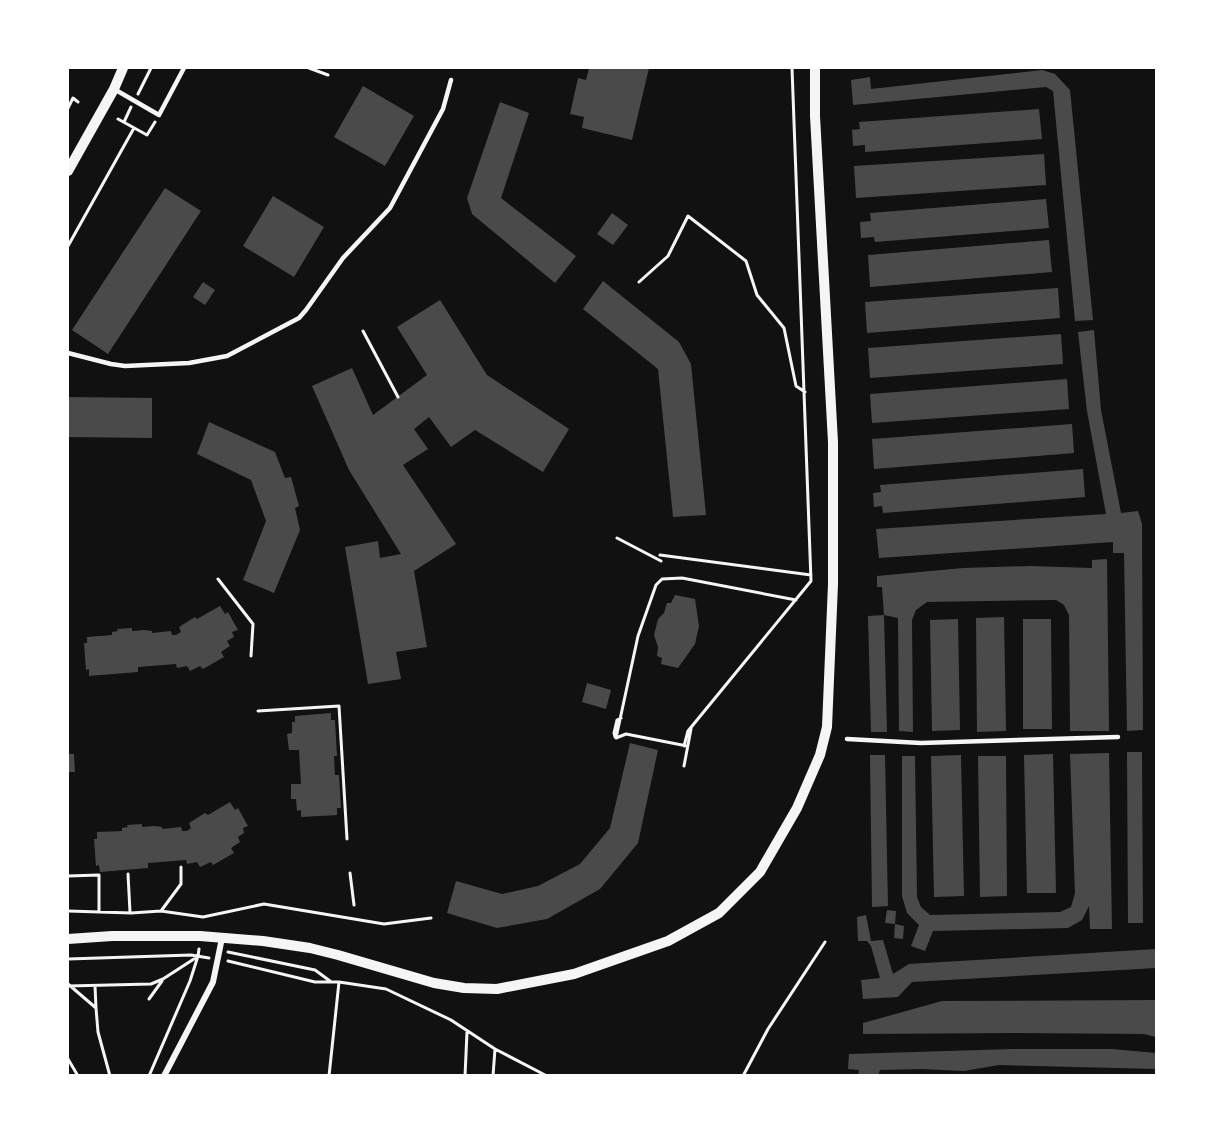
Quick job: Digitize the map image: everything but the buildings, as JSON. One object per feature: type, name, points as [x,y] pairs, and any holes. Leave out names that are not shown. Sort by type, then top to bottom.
[{"type":"street","points":[[68,171],[114,89],[123,68]]},
{"type":"street","points":[[68,939],[112,936],[222,938],[310,948],[434,983],[464,988],[497,988],[574,974],[668,941],[719,913],[760,872],[797,808],[820,755],[827,727],[833,442],[815,116],[815,68]]},
{"type":"street","points":[[164,1076],[213,982],[222,938]]},
{"type":"lane","points":[[114,89],[159,115],[184,68]]},
{"type":"lane","points":[[68,353],[125,366],[189,363],[227,356],[298,318],[343,258],[390,208],[443,109],[451,80]]},
{"type":"lane","points":[[848,739],[921,743],[1118,737]]},
{"type":"path","points":[[309,68],[328,75]]},
{"type":"path","points":[[684,766],[688,731],[811,581],[792,68]]},
{"type":"path","points":[[68,108],[73,98],[78,102]]},
{"type":"path","points":[[118,119],[147,135],[159,115]]},
{"type":"path","points":[[68,246],[134,128]]},
{"type":"path","points":[[639,282],[668,256],[688,216],[746,261],[757,295],[784,328],[796,386],[805,392]]},
{"type":"path","points":[[363,331],[398,397]]},
{"type":"path","points":[[617,538],[661,561]]},
{"type":"path","points":[[660,555],[811,575]]},
{"type":"path","points":[[686,746],[626,734],[616,738],[638,636],[656,585],[662,579],[682,578],[796,600]]},
{"type":"path","points":[[218,579],[253,624],[251,656]]},
{"type":"path","points":[[258,711],[339,706],[346,839]]},
{"type":"path","points":[[161,911],[181,884],[181,867]]},
{"type":"path","points":[[128,873],[130,912]]},
{"type":"path","points":[[350,873],[354,905]]},
{"type":"path","points":[[68,876],[99,875],[99,912]]},
{"type":"path","points":[[68,911],[161,911],[202,919],[264,904],[384,924],[431,918]]},
{"type":"path","points":[[743,1076],[768,1029],[825,942]]},
{"type":"path","points":[[149,1076],[198,956],[199,946]]},
{"type":"path","points":[[220,951],[315,970],[332,982]]},
{"type":"path","points":[[68,986],[151,984],[163,979],[198,956]]},
{"type":"path","points":[[68,959],[198,956],[315,982],[339,982],[386,990],[451,1020],[495,1049],[547,1076]]},
{"type":"path","points":[[260,969],[264,960]]},
{"type":"path","points":[[149,999],[163,979]]},
{"type":"path","points":[[328,1076],[339,982]]},
{"type":"path","points":[[68,986],[96,1008]]},
{"type":"path","points":[[95,986],[98,1032],[110,1076]]},
{"type":"path","points":[[465,1076],[467,1031]]},
{"type":"path","points":[[493,1076],[495,1049]]},
{"type":"path","points":[[68,1059],[78,1076]]}]
